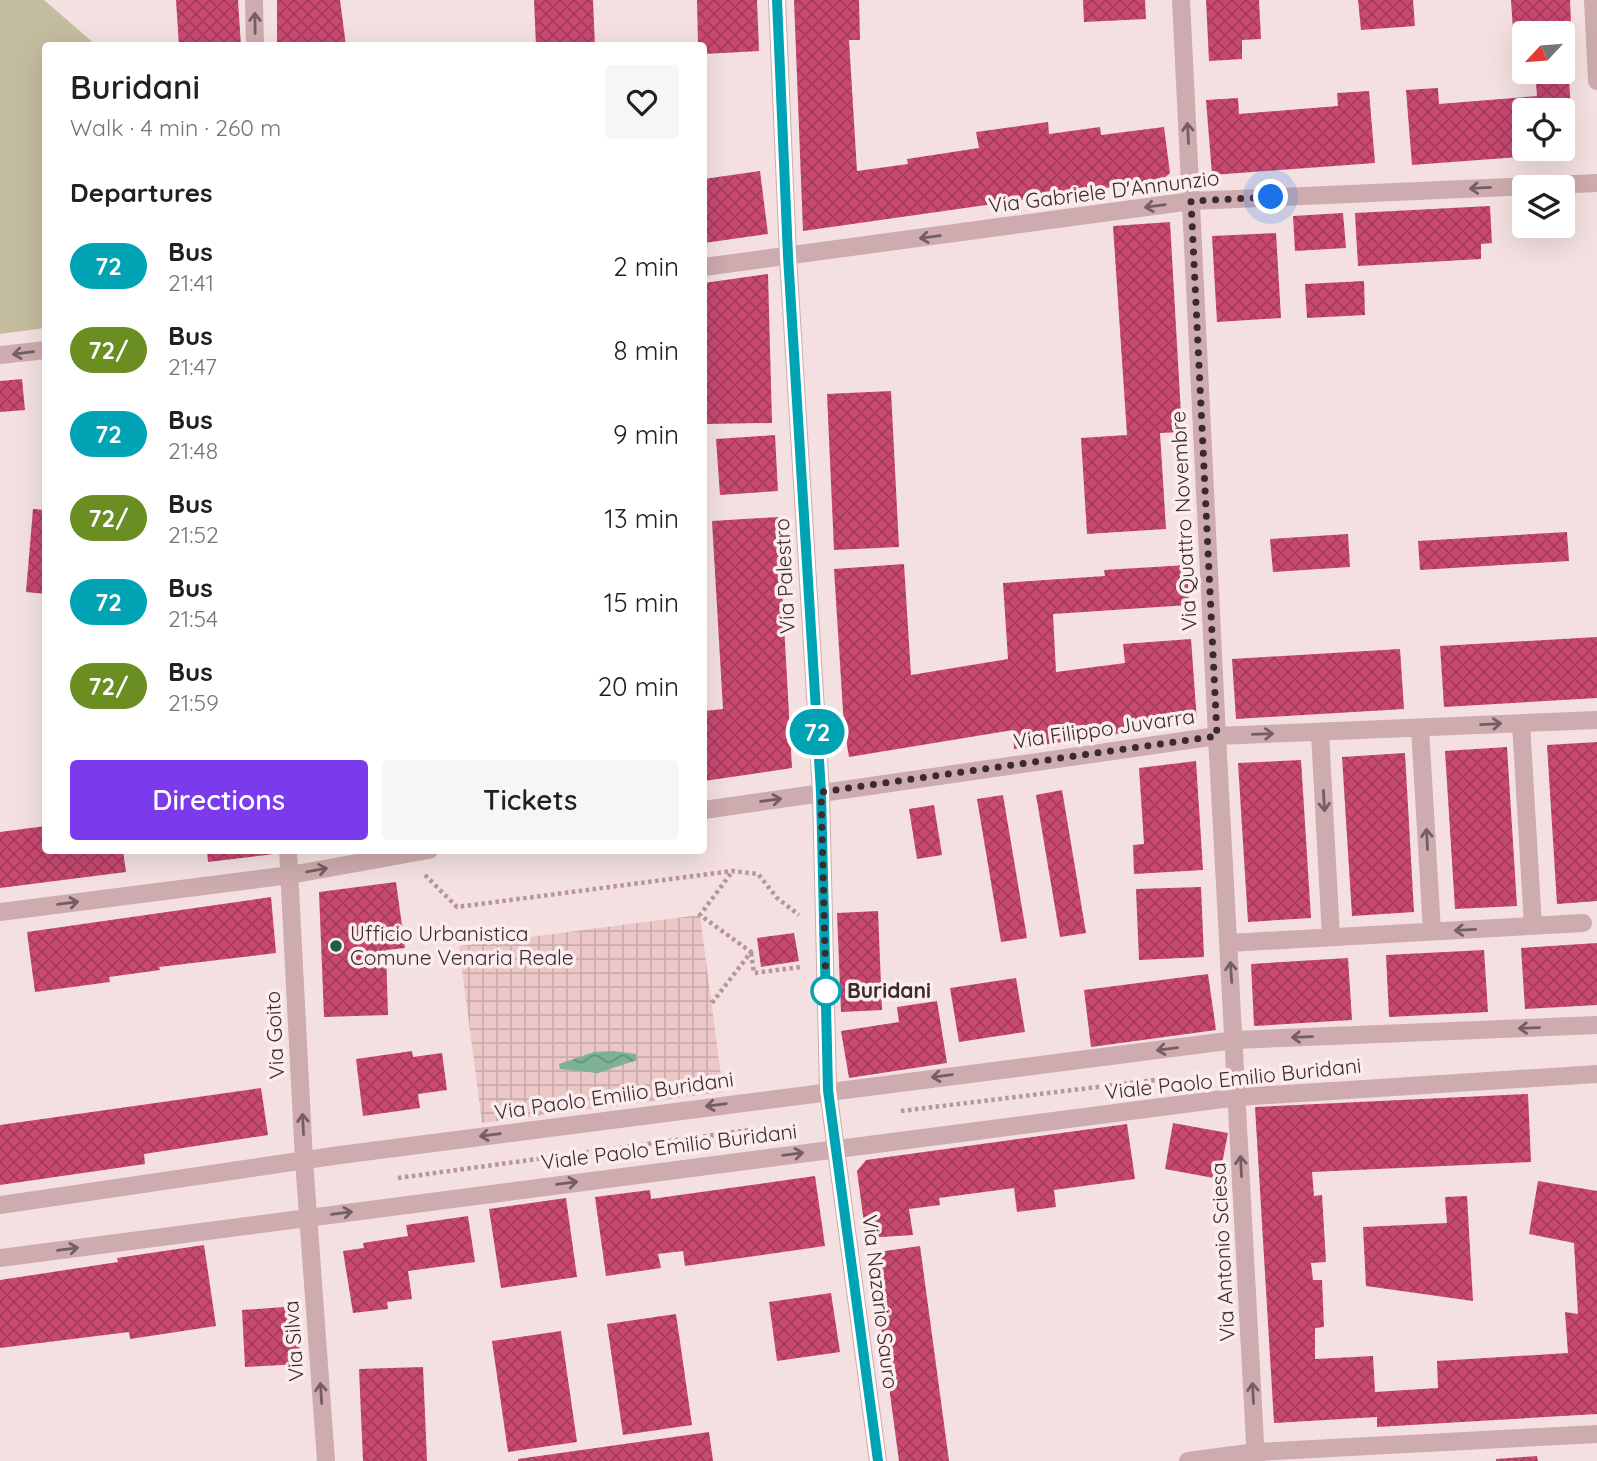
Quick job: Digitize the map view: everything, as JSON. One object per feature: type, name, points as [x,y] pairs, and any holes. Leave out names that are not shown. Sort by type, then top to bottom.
[{"type":"street","points":[[254,0],[255,42]]},
{"type":"street","name":"Via Palestro","points":[[777,0],[788,256],[821,792],[828,1090],[837,1149]]},
{"type":"street","name":"Via Quattro Novembre","points":[[1181,0],[1217,736],[1235,1040]]},
{"type":"street","points":[[1593,0],[1597,81]]},
{"type":"street","name":"Via Gabriele D'Annunzio","points":[[707,267],[1191,201],[1597,183]]},
{"type":"street","points":[[0,355],[42,350]]},
{"type":"street","name":"Via Filippo Juvarra","points":[[707,810],[1217,736],[1597,720]]},
{"type":"street","points":[[1521,723],[1533,926]]},
{"type":"street","points":[[1420,728],[1432,932]]},
{"type":"street","points":[[1320,733],[1331,937]]},
{"type":"street","name":"Via Goito","points":[[288,854],[308,1217]]},
{"type":"street","points":[[0,912],[290,875],[405,854]]},
{"type":"street","points":[[1229,943],[1583,923]]},
{"type":"street","name":"Viale Paolo Emilio Buridani","points":[[1235,1040],[1597,1025]]},
{"type":"street","name":"Via Paolo Emilio Buridani","points":[[0,1205],[304,1160],[828,1090],[1235,1040]]},
{"type":"street","name":"Via Antonio Sciesa","points":[[1235,1040],[1256,1457]]},
{"type":"street","name":"Viale Paolo Emilio Buridani","points":[[0,1258],[1238,1097],[1597,1074]]},
{"type":"street","name":"Via Nazario Sauro","points":[[837,1149],[878,1461]]},
{"type":"street","name":"Via Silva","points":[[308,1217],[326,1461]]},
{"type":"street","points":[[1188,1461],[1597,1434]]},
{"type":"path","points":[[405,854],[457,907],[732,871],[758,874],[777,898],[799,915],[824,916]]},
{"type":"path","points":[[732,871],[700,915],[751,952],[754,973],[825,964]]},
{"type":"path","points":[[712,1003],[751,952]]},
{"type":"shaded area","points":[[0,0],[44,0],[93,42],[42,42],[42,328],[0,334]]},
{"type":"shaded area","points":[[700,915],[723,1092],[482,1123],[459,946]]},
{"type":"water","points":[[594,1052],[636,1054],[637,1060],[598,1073],[560,1069],[559,1064]]},
{"type":"building","points":[[176,0],[238,0],[241,42],[179,42]]},
{"type":"building","points":[[277,0],[340,0],[345,42],[277,42]]},
{"type":"building","points":[[534,0],[593,0],[595,42],[536,42]]},
{"type":"building","points":[[697,0],[757,0],[759,51],[707,54],[707,42],[698,42]]},
{"type":"building","points":[[794,0],[859,0],[860,40],[849,40],[857,171],[908,164],[907,159],[979,148],[976,132],[1048,122],[1049,134],[1100,127],[1101,135],[1164,127],[1170,173],[1162,180],[803,231]]},
{"type":"building","points":[[1083,0],[1145,0],[1146,19],[1084,22]]},
{"type":"building","points":[[1206,0],[1259,0],[1261,39],[1242,40],[1242,59],[1209,61]]},
{"type":"building","points":[[1358,0],[1413,0],[1415,26],[1361,30]]},
{"type":"building","points":[[1511,0],[1570,0],[1571,21],[1512,21]]},
{"type":"building","points":[[1536,84],[1569,84],[1570,98],[1512,98],[1537,96]]},
{"type":"building","points":[[1438,88],[1439,104],[1512,98],[1512,158],[1412,165],[1406,90]]},
{"type":"building","points":[[1369,91],[1375,163],[1212,175],[1206,100],[1238,98],[1239,114],[1338,106],[1337,93]]},
{"type":"building","points":[[760,171],[768,234],[707,243],[707,179]]},
{"type":"building","points":[[1490,206],[1492,243],[1481,244],[1481,259],[1358,266],[1355,213]]},
{"type":"building","points":[[1343,213],[1346,248],[1295,251],[1293,216]]},
{"type":"building","points":[[1170,222],[1182,432],[1160,433],[1166,529],[1087,534],[1081,438],[1127,435],[1113,226]]},
{"type":"building","points":[[1276,233],[1281,318],[1217,322],[1212,236]]},
{"type":"building","points":[[768,274],[772,423],[707,424],[707,283]]},
{"type":"building","points":[[1364,281],[1365,315],[1307,318],[1305,284]]},
{"type":"building","points":[[22,379],[25,410],[0,412],[0,381]]},
{"type":"building","points":[[891,391],[899,547],[834,550],[827,394]]},
{"type":"building","points":[[775,435],[778,491],[720,495],[716,439]]},
{"type":"building","points":[[33,509],[42,510],[42,594],[26,592]]},
{"type":"building","points":[[778,517],[792,768],[707,781],[707,711],[723,709],[712,521]]},
{"type":"building","points":[[1567,532],[1569,561],[1420,570],[1418,541]]},
{"type":"building","points":[[1348,534],[1350,567],[1273,572],[1270,539]]},
{"type":"building","points":[[904,564],[911,675],[1008,659],[1003,583],[1105,576],[1104,570],[1187,565],[1189,605],[1053,614],[1056,672],[1125,663],[1123,644],[1191,639],[1197,722],[1014,749],[1013,730],[849,757],[844,727],[834,569]]},
{"type":"building","points":[[1597,637],[1597,698],[1444,707],[1440,646]]},
{"type":"building","points":[[1400,649],[1404,709],[1236,719],[1232,659]]},
{"type":"building","points":[[1597,742],[1597,901],[1557,904],[1547,745]]},
{"type":"building","points":[[1507,747],[1517,906],[1455,909],[1445,751]]},
{"type":"building","points":[[1405,753],[1414,912],[1352,916],[1342,757]]},
{"type":"building","points":[[1301,760],[1311,918],[1248,922],[1238,763]]},
{"type":"building","points":[[1196,761],[1203,870],[1134,874],[1133,845],[1144,844],[1139,768]]},
{"type":"building","points":[[1062,790],[1086,933],[1060,937],[1036,795]]},
{"type":"building","points":[[1003,795],[1027,938],[1001,942],[977,799]]},
{"type":"building","points":[[934,805],[942,855],[917,859],[909,809]]},
{"type":"building","points":[[42,827],[42,854],[124,854],[126,872],[0,888],[0,832]]},
{"type":"building","points":[[207,854],[274,854],[208,862]]},
{"type":"building","points":[[396,882],[405,948],[386,950],[388,1015],[324,1017],[319,892]]},
{"type":"building","points":[[1201,887],[1204,957],[1139,960],[1136,889]]},
{"type":"building","points":[[271,897],[276,953],[159,967],[160,970],[109,977],[110,982],[35,992],[27,932]]},
{"type":"building","points":[[878,911],[882,1010],[841,1012],[837,913]]},
{"type":"building","points":[[794,933],[799,961],[761,967],[757,938]]},
{"type":"building","points":[[1597,943],[1597,1005],[1525,1009],[1521,948]]},
{"type":"building","points":[[1484,950],[1488,1012],[1389,1017],[1386,955]]},
{"type":"building","points":[[1348,958],[1352,1020],[1254,1026],[1251,964]]},
{"type":"building","points":[[1208,974],[1216,1030],[1091,1047],[1084,990]]},
{"type":"building","points":[[1016,978],[1025,1032],[959,1042],[950,988]]},
{"type":"building","points":[[937,1001],[947,1063],[849,1078],[841,1031],[899,1022],[897,1007]]},
{"type":"building","points":[[412,1051],[413,1057],[442,1053],[447,1090],[418,1094],[420,1108],[363,1116],[356,1059]]},
{"type":"building","points":[[261,1088],[268,1135],[144,1154],[145,1164],[0,1185],[0,1125]]},
{"type":"building","points":[[1528,1094],[1531,1162],[1312,1172],[1314,1196],[1322,1195],[1326,1262],[1311,1263],[1313,1280],[1322,1280],[1324,1327],[1315,1328],[1315,1359],[1373,1356],[1375,1392],[1438,1388],[1437,1361],[1568,1353],[1565,1312],[1578,1314],[1574,1243],[1529,1234],[1538,1181],[1597,1191],[1597,1414],[1377,1427],[1377,1417],[1274,1423],[1255,1107]]},
{"type":"building","points":[[1173,1123],[1228,1133],[1219,1179],[1165,1169]]},
{"type":"building","points":[[1127,1124],[1135,1179],[1054,1190],[1056,1207],[1017,1212],[1014,1188],[939,1198],[940,1205],[909,1209],[913,1235],[866,1238],[857,1171],[866,1160]]},
{"type":"building","points":[[815,1176],[825,1246],[685,1266],[683,1251],[658,1254],[661,1268],[606,1276],[595,1197],[650,1190],[651,1199]]},
{"type":"building","points":[[1467,1196],[1473,1301],[1366,1286],[1363,1227],[1447,1223],[1445,1197]]},
{"type":"building","points":[[566,1198],[577,1277],[501,1288],[489,1209]]},
{"type":"building","points":[[468,1216],[475,1262],[408,1271],[412,1299],[387,1302],[388,1309],[353,1313],[343,1251],[364,1248],[363,1243],[408,1236],[406,1225]]},
{"type":"building","points":[[204,1245],[216,1326],[130,1339],[129,1332],[0,1348],[0,1280],[118,1262],[117,1258]]},
{"type":"building","points":[[920,1246],[949,1461],[899,1461],[871,1253]]},
{"type":"building","points":[[831,1293],[840,1352],[777,1361],[769,1302]]},
{"type":"building","points":[[297,1306],[301,1364],[245,1367],[242,1310]]},
{"type":"building","points":[[676,1314],[692,1425],[623,1435],[607,1324]]},
{"type":"building","points":[[561,1331],[577,1442],[508,1452],[492,1341]]},
{"type":"building","points":[[423,1367],[427,1461],[363,1461],[359,1369]]},
{"type":"building","points":[[709,1432],[713,1461],[518,1461],[518,1459]]},
{"type":"building","points":[[1537,1456],[1538,1461],[1496,1461],[1496,1459]]},
{"type":"bus line","name":"72","points":[[777,0],[788,256],[821,792],[828,1090],[878,1461]]},
{"type":"place","name":"Ufficio Urbanistica Comune Venaria Reale","points":[[336,946]]},
{"type":"place","name":"Buridani","points":[[826,991]]},
{"type":"route","points":[[826,991],[821,792],[1217,736],[1191,201],[1271,197]]}]
